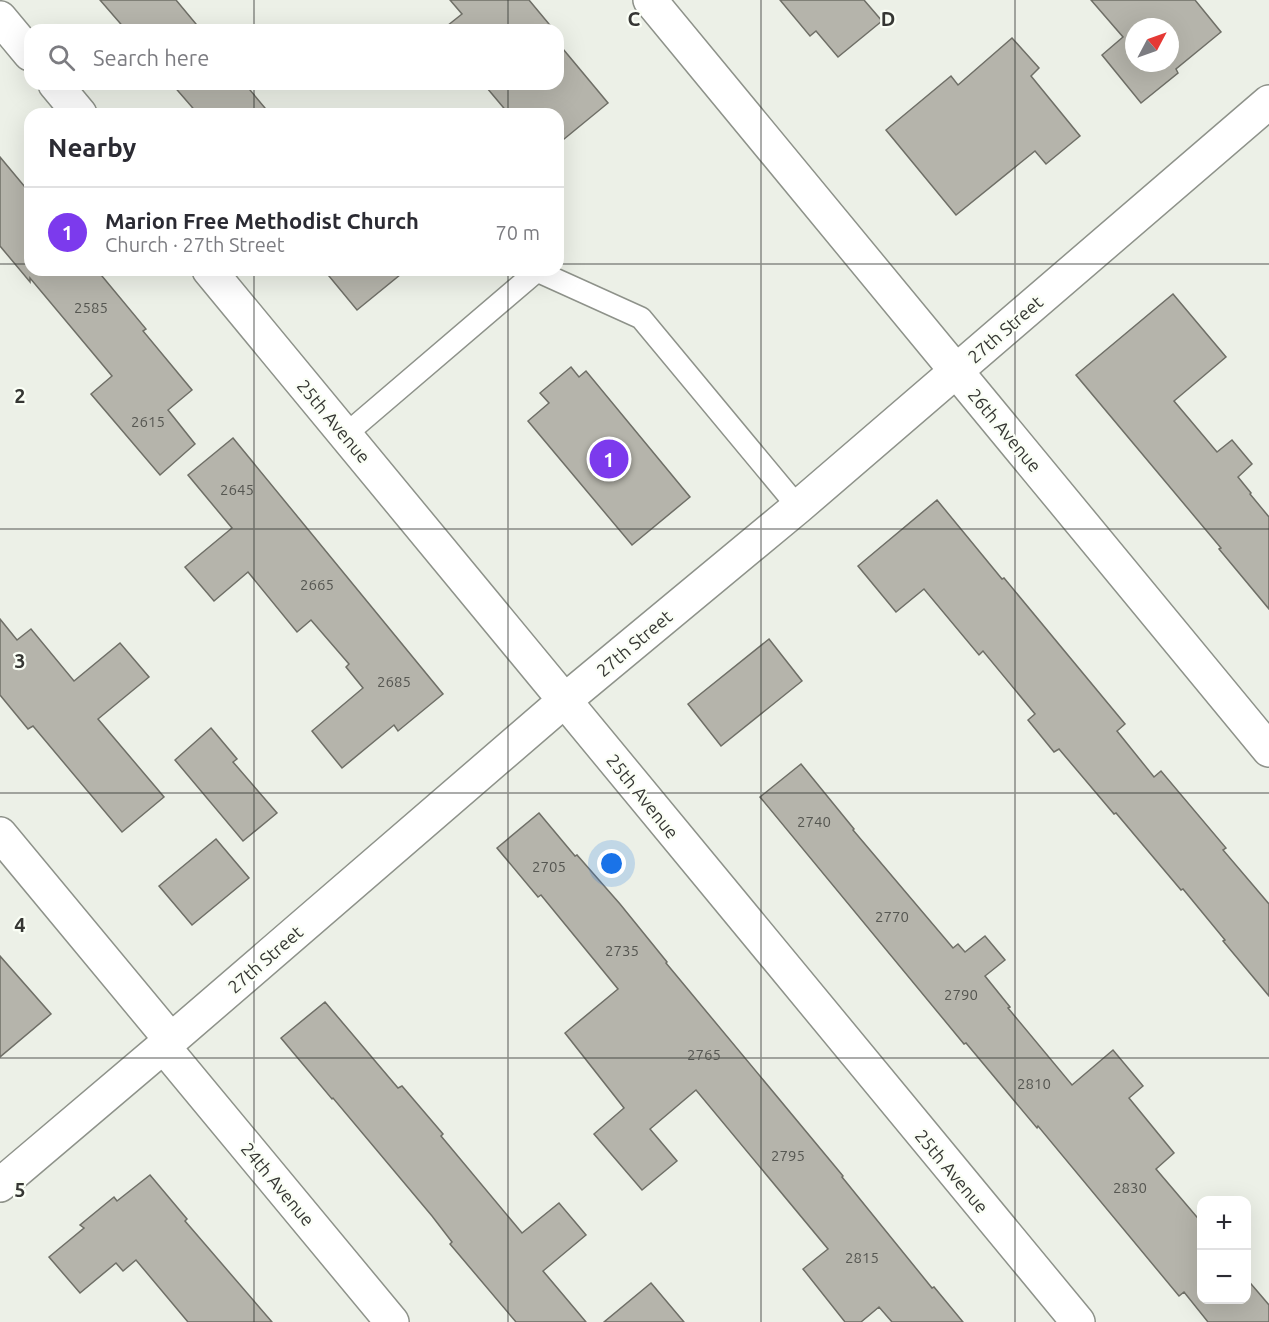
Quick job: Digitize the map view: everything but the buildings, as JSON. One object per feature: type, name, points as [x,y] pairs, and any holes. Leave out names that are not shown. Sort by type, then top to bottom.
[{"type":"street","name":"26th Avenue","points":[[650,0],[1269,750]]},
{"type":"street","points":[[0,18],[24,47]]},
{"type":"street","points":[[60,90],[75,108]]},
{"type":"street","name":"27th Street","points":[[0,1185],[564,701],[798,507],[1269,102]]},
{"type":"street","name":"25th Avenue","points":[[214,276],[1078,1322]]},
{"type":"street","name":"24th Avenue","points":[[0,834],[392,1322]]},
{"type":"lane","points":[[345,435],[531,276]]},
{"type":"lane","points":[[548,276],[641,318],[798,507]]},
{"type":"place","name":"Marion Free Methodist Church","points":[[609,459]]}]
